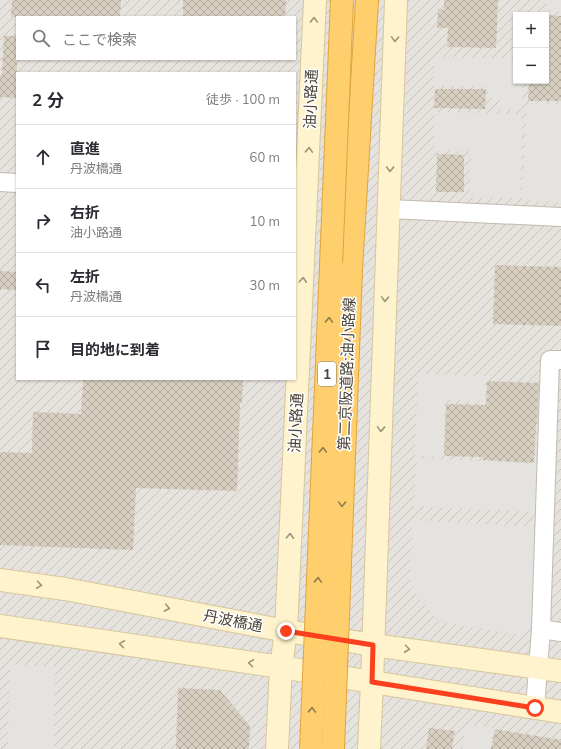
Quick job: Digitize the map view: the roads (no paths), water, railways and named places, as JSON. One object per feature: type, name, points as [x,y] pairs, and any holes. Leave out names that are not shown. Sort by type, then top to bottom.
[{"type":"highway","name":"第二京阪道路;油小路線","points":[[311,749],[342,0]]},
{"type":"highway","name":"第二京阪道路;油小路線","points":[[333,749],[351,270],[367,0]]},
{"type":"street","name":"油小路通","points":[[296,343],[301,199],[315,0]]},
{"type":"street","points":[[369,749],[396,0]]},
{"type":"street","points":[[0,182],[16,183]]},
{"type":"street","points":[[389,209],[561,217]]},
{"type":"street","points":[[535,708],[541,629],[550,360],[561,360]]},
{"type":"street","name":"油小路通","points":[[277,749],[281,667],[286,631],[295,380]]},
{"type":"street","name":"丹波橋通","points":[[0,580],[65,589],[286,631],[373,645],[561,671]]},
{"type":"street","points":[[0,626],[281,667],[561,712]]},
{"type":"street","points":[[541,629],[561,632]]}]
